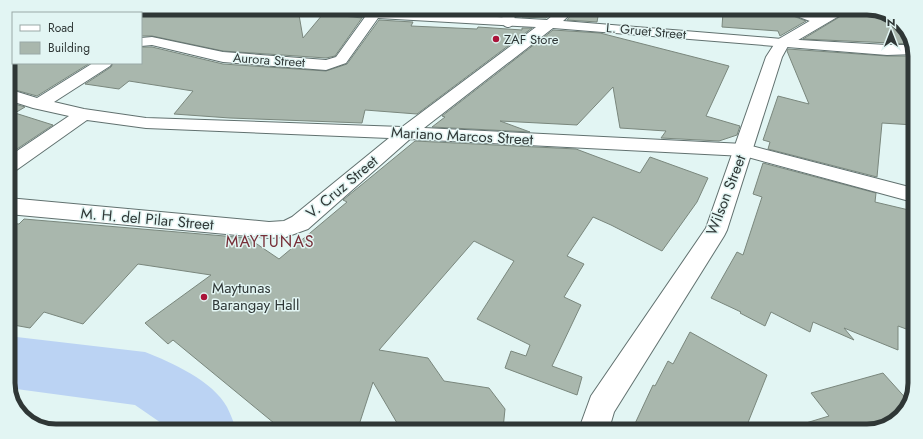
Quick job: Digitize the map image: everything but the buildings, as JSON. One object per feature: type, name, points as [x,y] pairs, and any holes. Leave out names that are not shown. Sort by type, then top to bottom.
[{"type":"street","name":"Aurora Street","points":[[142,42],[152,41],[223,57],[326,65],[341,60],[373,15]]},
{"type":"street","name":"L. Gruet Street","points":[[408,15],[509,18],[551,24],[782,43],[907,50]]},
{"type":"street","name":"V. Cruz Street","points":[[286,229],[300,223],[406,133],[562,15]]},
{"type":"street","points":[[807,15],[820,20]]},
{"type":"street","points":[[782,43],[829,15]]},
{"type":"street","name":"Wilson Street","points":[[596,424],[601,406],[716,230],[774,57],[782,43]]},
{"type":"street","points":[[40,104],[102,64]]},
{"type":"street","name":"Mariano Marcos Street","points":[[15,96],[40,104],[84,114],[146,122],[744,150],[908,194]]},
{"type":"street","points":[[15,161],[84,114]]},
{"type":"street","name":"M. H. del Pilar Street","points":[[15,207],[269,230],[286,229]]},
{"type":"waterway","points":[[15,363],[145,379],[187,405],[203,424]]},
{"type":"place","name":"ZAF Store","points":[[496,39]]},
{"type":"place","name":"Maytunas Barangay Hall","points":[[204,297]]},
{"type":"district","name":"MAYTUNAS","points":[[270,241]]}]
